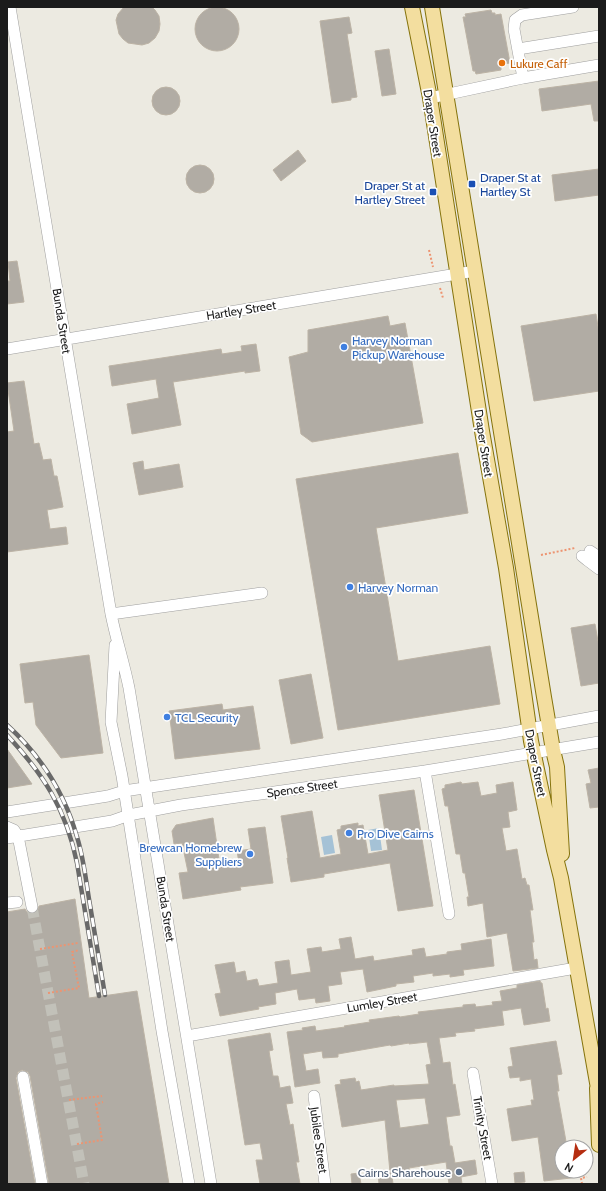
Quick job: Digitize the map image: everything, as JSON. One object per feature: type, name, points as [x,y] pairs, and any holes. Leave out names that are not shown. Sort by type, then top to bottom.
[{"type":"main road","name":"Draper Street","points":[[412,7],[430,98],[482,431],[506,568],[534,753],[561,878],[598,1091],[599,1145]]},
{"type":"main road","name":"Draper Street","points":[[432,7],[557,767],[562,849],[561,878]]},
{"type":"street","name":"Bunda Street","points":[[10,7],[64,339],[111,614],[129,688],[211,1184]]},
{"type":"street","points":[[524,78],[514,25],[515,20],[522,15],[573,7]]},
{"type":"street","points":[[518,49],[599,36]]},
{"type":"street","points":[[430,98],[447,96],[524,78],[599,65]]},
{"type":"street","name":"Hartley Street","points":[[7,349],[475,271]]},
{"type":"street","points":[[583,551],[599,557]]},
{"type":"street","points":[[583,551],[586,560],[599,569]]},
{"type":"street","points":[[111,614],[262,593]]},
{"type":"street","name":"Bunda Street","points":[[115,634],[111,722],[124,791],[162,1031],[189,1184]]},
{"type":"street","name":"Spence Street","points":[[7,812],[108,796],[124,791],[502,734],[599,716]]},
{"type":"street","name":"Spence Street","points":[[7,838],[112,821],[128,815],[181,805],[425,771],[599,742]]},
{"type":"street","points":[[425,771],[449,914]]},
{"type":"street","points":[[7,827],[14,830],[18,836],[32,907]]},
{"type":"street","name":"Lumley Street","points":[[187,1036],[576,968]]},
{"type":"street","name":"Trinity Street","points":[[473,1073],[492,1184]]},
{"type":"street","points":[[23,1076],[42,1184]]},
{"type":"street","name":"Jubilee Street","points":[[314,1096],[325,1184]]},
{"type":"path","points":[[541,555],[583,551]]},
{"type":"path","points":[[40,949],[78,943]]},
{"type":"path","points":[[48,993],[78,988],[72,952],[79,950]]},
{"type":"path","points":[[69,1100],[102,1096]]},
{"type":"path","points":[[77,1144],[102,1140],[96,1104],[103,1102]]},
{"type":"water","points":[[379,828],[382,850],[371,851],[368,830]]},
{"type":"water","points":[[332,835],[335,853],[324,855],[321,837]]},
{"type":"building","points":[[124,7],[152,7],[155,10],[159,16],[160,24],[159,31],[155,38],[149,43],[142,45],[128,43],[123,39],[119,34],[116,20],[118,14]]},
{"type":"building","points":[[217,7],[229,11],[235,17],[239,29],[235,41],[229,47],[217,51],[205,47],[199,41],[195,29],[199,17],[205,11]]},
{"type":"building","points":[[491,10],[492,13],[495,13],[495,15],[501,14],[510,63],[504,64],[504,66],[501,67],[501,70],[476,74],[475,71],[473,71],[463,17],[466,17],[465,14]]},
{"type":"building","points":[[349,17],[352,33],[347,34],[357,97],[351,98],[351,100],[332,103],[320,21]]},
{"type":"building","points":[[389,49],[396,94],[382,96],[375,51]]},
{"type":"building","points":[[599,81],[599,121],[594,121],[591,104],[542,111],[539,89]]},
{"type":"building","points":[[166,87],[172,88],[176,91],[179,95],[179,107],[176,111],[172,114],[166,115],[160,114],[156,111],[153,107],[152,101],[153,95],[156,91],[160,88]]},
{"type":"building","points":[[298,150],[306,161],[281,181],[273,170]]},
{"type":"building","points":[[200,165],[206,166],[210,169],[213,173],[213,185],[210,189],[206,192],[200,193],[194,192],[190,189],[187,185],[186,179],[187,173],[190,169],[194,166]]},
{"type":"building","points":[[599,169],[599,195],[555,201],[552,175]]},
{"type":"building","points":[[17,261],[24,302],[7,304],[7,281],[10,281],[8,262]]},
{"type":"building","points":[[596,314],[599,333],[599,391],[534,401],[521,326]]},
{"type":"building","points":[[388,316],[390,326],[405,323],[423,423],[312,442],[301,434],[289,357],[308,352],[308,330]]},
{"type":"building","points":[[256,344],[260,371],[245,373],[245,371],[173,382],[181,425],[132,434],[127,404],[159,398],[156,379],[112,386],[109,366],[221,349],[222,354],[242,351],[241,346]]},
{"type":"building","points":[[24,381],[34,444],[39,443],[43,460],[51,459],[54,476],[57,476],[63,507],[47,510],[50,529],[66,527],[68,544],[7,552],[7,432],[14,431],[7,383]]},
{"type":"building","name":"Harvey Norman","points":[[458,453],[468,513],[376,528],[398,661],[490,646],[500,704],[338,730],[296,479]]},
{"type":"building","points":[[143,461],[144,470],[179,464],[183,487],[139,495],[133,463]]},
{"type":"building","points":[[595,624],[599,647],[599,683],[581,686],[571,628]]},
{"type":"building","points":[[89,655],[103,753],[61,758],[36,725],[33,702],[25,703],[20,664]]},
{"type":"building","points":[[311,674],[323,738],[291,744],[279,680]]},
{"type":"building","points":[[222,704],[223,710],[253,706],[260,749],[175,759],[169,711]]},
{"type":"building","points":[[7,749],[32,784],[7,788]]},
{"type":"building","points":[[599,768],[599,807],[590,808],[586,784],[591,783],[588,770]]},
{"type":"building","points":[[461,782],[462,784],[478,782],[481,796],[497,793],[496,785],[513,782],[517,810],[508,812],[510,827],[502,828],[506,851],[517,849],[522,879],[525,878],[527,885],[529,885],[533,910],[530,910],[534,942],[532,942],[534,960],[537,959],[538,968],[513,971],[507,933],[487,937],[483,903],[468,906],[467,897],[469,897],[465,873],[463,873],[460,854],[456,854],[448,806],[445,806],[442,789],[445,788],[445,785]]},
{"type":"building","points":[[414,790],[433,906],[398,911],[390,863],[324,874],[324,877],[291,882],[281,816],[312,811],[320,858],[341,854],[337,830],[341,829],[341,826],[358,823],[358,826],[363,825],[368,854],[388,850],[379,795]]},
{"type":"building","points":[[213,818],[220,866],[239,863],[237,851],[251,849],[248,829],[265,827],[273,883],[240,887],[241,890],[183,899],[179,873],[188,872],[182,843],[174,844],[172,831],[176,825]]},
{"type":"building","points":[[75,899],[89,998],[137,991],[169,1184],[49,1184],[30,1076],[28,1072],[22,1070],[18,1072],[16,1078],[35,1184],[7,1184],[7,912],[25,909],[27,912],[33,914],[37,912],[39,906]]},
{"type":"building","points":[[351,937],[355,959],[373,956],[374,961],[413,955],[412,950],[424,948],[426,957],[447,954],[447,952],[462,950],[461,944],[491,939],[494,966],[463,970],[464,975],[450,977],[450,974],[433,976],[433,973],[413,976],[414,982],[396,984],[396,986],[367,992],[363,969],[340,972],[342,984],[328,986],[330,1001],[316,1003],[315,998],[299,1000],[297,989],[275,993],[276,1004],[258,1007],[259,1009],[220,1016],[215,994],[221,993],[215,965],[234,962],[236,973],[245,971],[247,981],[257,979],[259,986],[278,983],[275,962],[289,960],[291,975],[311,972],[307,949],[321,947],[322,952],[341,949],[339,939]]},
{"type":"building","points":[[540,981],[542,983],[546,1009],[548,1008],[550,1021],[524,1025],[521,1008],[502,1011],[504,1025],[474,1029],[475,1031],[455,1033],[456,1036],[439,1038],[443,1063],[450,1062],[453,1085],[455,1084],[460,1115],[446,1117],[450,1146],[452,1146],[455,1163],[475,1160],[477,1174],[461,1177],[462,1184],[449,1184],[446,1162],[409,1168],[410,1174],[392,1176],[393,1184],[379,1184],[378,1173],[390,1172],[385,1120],[342,1127],[335,1085],[341,1084],[340,1080],[355,1078],[356,1082],[359,1081],[361,1090],[394,1085],[429,1084],[426,1065],[431,1064],[427,1042],[390,1045],[338,1054],[338,1057],[323,1058],[322,1051],[303,1054],[306,1071],[318,1069],[320,1083],[295,1087],[287,1032],[303,1030],[302,1028],[315,1026],[316,1031],[345,1027],[344,1026],[370,1022],[369,1020],[400,1017],[419,1014],[418,1012],[463,1007],[463,1005],[475,1004],[476,1007],[493,1005],[492,1002],[502,1001],[500,991],[517,988],[517,985]],"holes":[[[425,1098],[429,1124],[400,1128],[396,1100]]]},
{"type":"building","points":[[270,1033],[273,1050],[269,1051],[273,1076],[278,1076],[280,1088],[290,1086],[293,1103],[286,1104],[290,1125],[293,1124],[299,1162],[296,1162],[300,1184],[260,1184],[256,1160],[263,1160],[260,1143],[245,1145],[228,1040]]},
{"type":"building","points":[[556,1041],[562,1074],[557,1075],[559,1091],[557,1091],[566,1139],[554,1139],[554,1179],[562,1179],[544,1181],[538,1137],[512,1141],[507,1109],[532,1105],[531,1100],[534,1100],[531,1079],[520,1081],[520,1077],[510,1078],[508,1067],[513,1066],[510,1048]]},
{"type":"building","points":[[524,1172],[525,1182],[515,1183],[514,1173]]},
{"type":"building","points":[[359,1173],[361,1184],[352,1184],[351,1174]]},
{"type":"tunnel","points":[[32,907],[84,1184]]},
{"type":"railway","points":[[7,725],[30,749],[50,776],[72,821],[83,862],[105,995]]},
{"type":"railway","points":[[7,735],[43,779],[60,809],[67,826],[77,863],[99,996]]},
{"type":"place","name":"Lukure Caff","points":[[502,63]]},
{"type":"place","name":"Draper St at Hartley St","points":[[472,184]]},
{"type":"place","name":"Draper St at Hartley Street","points":[[433,192]]},
{"type":"place","name":"Harvey Norman Pickup Warehouse","points":[[344,347]]},
{"type":"place","name":"Harvey Norman","points":[[350,587]]},
{"type":"place","name":"TCL Security","points":[[167,717]]},
{"type":"place","name":"Pro Dive Cairns","points":[[349,833]]},
{"type":"place","name":"Brewcan Homebrew Suppliers","points":[[250,854]]},
{"type":"place","name":"Cairns Sharehouse","points":[[459,1172]]}]
